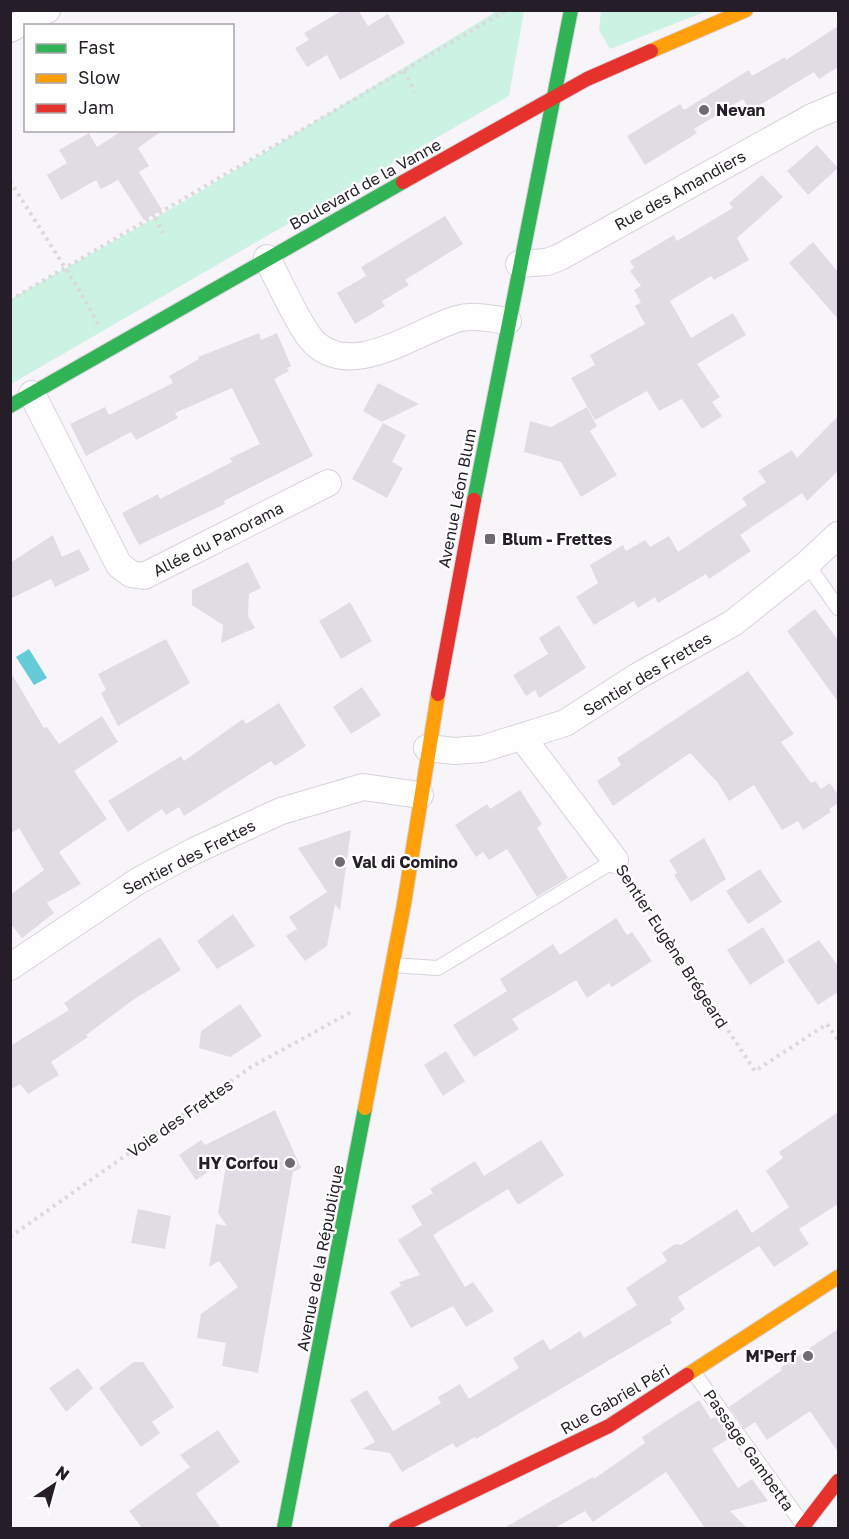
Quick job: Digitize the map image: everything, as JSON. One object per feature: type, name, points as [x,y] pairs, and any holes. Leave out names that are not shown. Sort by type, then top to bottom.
[{"type":"main road","name":"Avenue Léon Blum","points":[[385,993],[392,965],[428,748],[508,321],[571,10]]},
{"type":"main road","name":"Boulevard de la Vanne","points":[[21,400],[112,350],[267,258],[587,79],[746,10]]},
{"type":"main road","name":"Avenue de la République","points":[[284,1528],[385,993]]},
{"type":"main road","name":"Rue Gabriel Péri","points":[[396,1528],[609,1426],[694,1373],[838,1277]]},
{"type":"main road","points":[[803,1527],[838,1481]]},
{"type":"street","points":[[10,29],[47,10]]},
{"type":"street","name":"Rue des Amandiers","points":[[519,264],[547,262],[560,256],[812,117],[838,105]]},
{"type":"street","points":[[267,258],[312,339],[335,354],[367,356],[458,318],[474,316],[508,321]]},
{"type":"street","name":"Allée du Panorama","points":[[21,400],[119,565],[131,574],[144,576],[328,483]]},
{"type":"street","name":"Sentier des Frettes","points":[[428,748],[454,751],[482,749],[565,723],[638,676],[733,623],[807,564],[838,535]]},
{"type":"street","name":"Sentier Eugène Brégeard","points":[[522,737],[615,860]]},
{"type":"street","name":"Sentier des Frettes","points":[[10,967],[138,880],[281,811],[363,787],[420,795]]},
{"type":"lane","points":[[807,564],[838,608]]},
{"type":"lane","points":[[392,965],[438,968],[615,860]]},
{"type":"lane","name":"Passage Gambetta","points":[[694,1373],[803,1527]]},
{"type":"path","points":[[10,300],[66,270],[507,10]]},
{"type":"path","points":[[404,71],[415,92]]},
{"type":"path","points":[[10,181],[66,270],[112,350]]},
{"type":"path","points":[[155,218],[163,233]]},
{"type":"path","name":"Sentier Eugène Brégeard","points":[[615,860],[755,1071],[827,1024],[838,1040]]},
{"type":"path","name":"Voie des Frettes","points":[[10,1237],[252,1067],[356,1010]]},
{"type":"green space","points":[[497,11],[524,11],[509,96],[11,384],[11,299],[183,202]]},
{"type":"green space","points":[[601,11],[707,11],[610,49],[599,30]]},
{"type":"water","points":[[29,649],[47,678],[34,685],[16,657]]},
{"type":"building","points":[[343,10],[358,10],[368,26],[388,14],[405,43],[340,80],[327,55],[307,67],[295,48],[309,40],[304,33]]},
{"type":"building","points":[[838,26],[838,67],[819,79],[814,72],[750,111],[743,99],[694,129],[697,133],[645,165],[627,136],[680,104],[684,110],[749,70],[752,76],[785,57],[786,60]]},
{"type":"building","points":[[120,132],[160,132],[138,148],[149,166],[139,172],[162,210],[144,220],[118,180],[101,189],[96,180],[61,200],[47,175],[67,163],[59,150],[89,133],[97,147]]},
{"type":"building","points":[[817,145],[838,168],[808,195],[787,171]]},
{"type":"building","points":[[762,175],[783,197],[737,238],[749,260],[714,280],[711,276],[670,301],[691,338],[733,313],[746,335],[697,364],[720,397],[712,402],[722,416],[702,429],[682,399],[659,411],[647,391],[595,420],[571,378],[595,365],[590,355],[645,324],[635,306],[641,302],[634,290],[641,286],[630,271],[634,268],[630,261],[674,235],[677,241],[733,208],[729,203]]},
{"type":"building","points":[[445,216],[463,244],[405,280],[409,285],[382,301],[385,306],[355,324],[337,293],[366,276],[361,267]]},
{"type":"building","points":[[813,242],[838,272],[838,319],[789,263]]},
{"type":"building","points":[[259,333],[261,340],[277,333],[291,366],[287,368],[289,371],[274,379],[313,456],[224,501],[225,504],[139,545],[122,513],[158,494],[160,499],[232,462],[230,458],[260,444],[232,388],[175,413],[178,418],[136,440],[131,432],[86,456],[70,424],[105,407],[109,415],[173,383],[169,376],[199,359],[198,357]]},
{"type":"building","points":[[378,383],[419,404],[382,422],[363,411]]},
{"type":"building","points":[[587,407],[597,426],[590,431],[617,475],[581,497],[561,462],[524,452],[530,421],[551,427]]},
{"type":"building","points":[[838,416],[838,471],[807,501],[802,493],[740,535],[751,551],[709,579],[706,574],[658,603],[655,597],[638,608],[634,601],[594,625],[576,597],[598,583],[590,565],[623,545],[626,551],[645,540],[650,547],[669,536],[678,552],[747,505],[742,498],[766,482],[758,471],[792,450],[797,458]]},
{"type":"building","points":[[383,423],[406,435],[392,462],[403,468],[387,498],[352,479]]},
{"type":"building","points":[[53,535],[62,557],[79,549],[90,570],[55,587],[51,579],[10,599],[10,563]]},
{"type":"building","points":[[248,562],[261,588],[249,594],[248,616],[255,628],[221,643],[223,625],[192,605],[192,590]]},
{"type":"building","points":[[350,602],[372,641],[341,659],[319,621]]},
{"type":"building","points":[[815,609],[838,640],[838,702],[787,631]]},
{"type":"building","points":[[559,625],[586,668],[539,698],[535,690],[526,696],[513,675],[548,654],[539,638]]},
{"type":"building","points":[[166,639],[190,683],[118,726],[101,693],[106,690],[98,674]]},
{"type":"building","points":[[10,671],[44,728],[47,727],[59,744],[102,716],[118,742],[74,771],[107,819],[59,852],[81,884],[47,903],[54,913],[22,938],[10,923],[10,895],[44,870],[19,828],[10,834]]},
{"type":"building","points":[[748,671],[794,734],[781,742],[811,783],[815,781],[821,789],[830,783],[838,795],[838,803],[829,809],[831,812],[803,830],[798,821],[782,830],[754,785],[729,801],[718,783],[690,753],[613,806],[597,781],[621,765],[617,758]]},
{"type":"building","points":[[362,687],[381,715],[351,734],[333,707]]},
{"type":"building","points":[[279,703],[306,746],[275,766],[271,761],[184,816],[179,807],[166,815],[162,809],[128,832],[108,801],[181,756],[184,761],[243,719],[246,724]]},
{"type":"building","points":[[520,790],[542,824],[537,828],[568,878],[537,897],[507,849],[489,860],[483,852],[476,857],[455,825],[487,804],[490,809]]},
{"type":"building","points":[[351,830],[340,911],[335,904],[327,946],[305,961],[286,936],[297,929],[289,917],[327,892],[298,848]]},
{"type":"building","points":[[704,838],[726,879],[691,902],[674,875],[677,873],[669,860]]},
{"type":"building","points":[[760,869],[782,902],[748,924],[726,891]]},
{"type":"building","points":[[233,914],[255,946],[217,969],[197,941]]},
{"type":"building","points":[[616,918],[627,935],[632,932],[652,961],[612,987],[609,983],[587,998],[576,980],[512,1019],[519,1029],[474,1057],[453,1025],[507,991],[500,979],[553,944],[560,955]]},
{"type":"building","points":[[763,927],[785,962],[750,985],[727,950]]},
{"type":"building","points":[[160,937],[181,970],[133,1000],[86,1035],[88,1037],[51,1062],[59,1075],[28,1094],[20,1084],[10,1090],[10,1046],[69,1010],[64,1003]]},
{"type":"building","points":[[819,940],[838,966],[838,992],[818,1005],[787,960]]},
{"type":"building","points":[[240,1004],[262,1036],[230,1057],[199,1048],[201,1031]]},
{"type":"building","points":[[446,1051],[465,1081],[443,1096],[424,1065]]},
{"type":"building","points":[[275,1110],[301,1168],[293,1172],[258,1373],[222,1366],[226,1343],[197,1338],[201,1314],[238,1287],[219,1261],[209,1267],[216,1224],[227,1226],[218,1213],[227,1159],[196,1180],[179,1155],[201,1140],[205,1145]]},
{"type":"building","points":[[838,1112],[838,1204],[799,1229],[809,1244],[774,1267],[759,1246],[678,1297],[685,1309],[670,1319],[672,1323],[476,1439],[475,1437],[456,1448],[453,1443],[402,1472],[390,1453],[362,1449],[375,1442],[350,1400],[367,1390],[393,1431],[441,1403],[438,1397],[460,1384],[469,1399],[519,1368],[513,1358],[543,1339],[550,1350],[580,1331],[584,1338],[637,1305],[626,1288],[667,1261],[662,1253],[675,1244],[681,1245],[737,1209],[752,1233],[789,1207],[766,1171],[783,1158],[779,1152]]},
{"type":"building","points":[[541,1140],[564,1175],[518,1205],[508,1189],[433,1235],[465,1287],[473,1282],[494,1311],[466,1327],[453,1306],[411,1328],[390,1292],[401,1286],[399,1282],[420,1275],[398,1240],[422,1225],[411,1206],[433,1193],[430,1189],[475,1161],[484,1176]]},
{"type":"building","points":[[138,1209],[171,1216],[165,1249],[131,1243]]},
{"type":"building","points":[[838,1329],[838,1452],[810,1411],[767,1440],[755,1422],[745,1429],[729,1407],[782,1370],[780,1368]]},
{"type":"building","points":[[134,1362],[143,1362],[174,1407],[152,1422],[160,1433],[141,1447],[99,1388]]},
{"type":"building","points":[[78,1368],[93,1388],[66,1412],[49,1388]]},
{"type":"building","points":[[699,1400],[711,1419],[715,1417],[730,1438],[712,1449],[738,1488],[752,1479],[768,1501],[730,1511],[747,1528],[705,1528],[666,1472],[593,1522],[585,1511],[555,1528],[504,1528],[593,1477],[594,1479],[645,1443],[642,1437]]},
{"type":"building","points":[[218,1430],[240,1462],[196,1494],[221,1528],[142,1528],[129,1511],[190,1467],[180,1455]]},
{"type":"traffic: fast","points":[[474,500],[571,10]]},
{"type":"traffic: fast","points":[[10,406],[403,182]]},
{"type":"traffic: fast","points":[[284,1528],[365,1108]]},
{"type":"traffic: slow","points":[[651,51],[746,10]]},
{"type":"traffic: slow","points":[[365,1108],[404,904],[438,694]]},
{"type":"traffic: slow","points":[[687,1375],[838,1277]]},
{"type":"traffic: jam","points":[[403,182],[587,79],[651,51]]},
{"type":"traffic: jam","points":[[438,694],[474,500]]},
{"type":"traffic: jam","points":[[396,1528],[609,1426],[687,1375]]},
{"type":"traffic: jam","points":[[802,1528],[838,1481]]},
{"type":"place","name":"Nevan","points":[[704,110]]},
{"type":"place","name":"Blum - Frettes","points":[[490,539]]},
{"type":"place","name":"Val di Comino","points":[[340,862]]},
{"type":"place","name":"HY Corfou","points":[[290,1163]]},
{"type":"place","name":"M'Perf","points":[[808,1356]]}]
